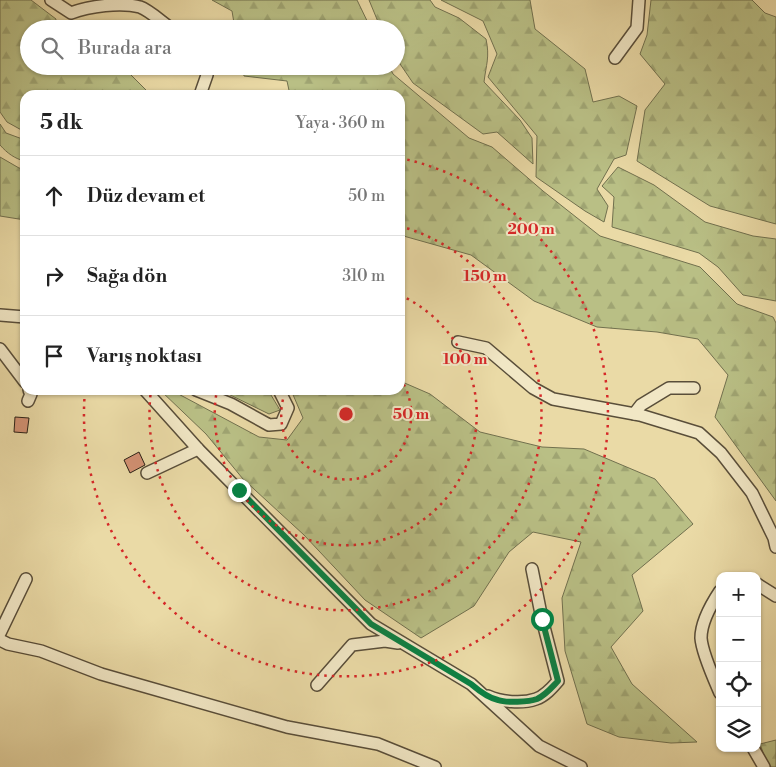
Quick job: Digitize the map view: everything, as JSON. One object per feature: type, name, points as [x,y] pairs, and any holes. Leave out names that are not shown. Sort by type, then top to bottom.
[{"type":"street","points":[[51,0],[71,13],[84,8],[108,5],[140,7],[159,20]]},
{"type":"street","points":[[615,58],[637,28],[640,0]]},
{"type":"street","points":[[202,90],[208,75]]},
{"type":"street","points":[[0,314],[20,316]]},
{"type":"street","points":[[458,342],[486,348],[533,388],[553,399],[634,414],[698,433],[721,453],[752,493],[776,546]]},
{"type":"street","points":[[0,349],[20,375]]},
{"type":"street","points":[[634,414],[641,405],[669,388],[694,388]]},
{"type":"street","points":[[150,395],[198,448],[371,624],[471,684],[539,746],[581,767]]},
{"type":"street","points":[[208,395],[231,404],[269,425],[281,424],[288,408],[282,395]]},
{"type":"street","points":[[147,473],[198,448]]},
{"type":"street","points":[[478,690],[498,700],[518,701],[537,699],[549,691],[558,681],[542,619],[532,569]]},
{"type":"street","points":[[0,633],[26,579]]},
{"type":"street","points":[[761,587],[776,596]]},
{"type":"street","points":[[716,598],[709,608],[701,637],[710,670],[716,684]]},
{"type":"street","points":[[0,640],[8,644],[41,651],[101,674],[287,727],[378,744],[435,767]]},
{"type":"street","points":[[317,685],[352,645],[385,641],[404,644]]},
{"type":"street","points":[[755,752],[764,767]]},
{"type":"green space","points":[[0,0],[31,0],[56,19],[20,20],[20,75],[131,75],[146,90],[20,90],[20,129],[7,122],[0,112]]},
{"type":"green space","points":[[212,0],[357,0],[367,20],[234,20],[232,11]]},
{"type":"green space","points":[[369,0],[430,0],[435,7],[459,18],[486,39],[488,56],[484,82],[520,120],[532,138],[533,164],[497,132],[483,134],[413,83],[405,71],[405,20],[377,20]]},
{"type":"green space","points":[[441,0],[530,0],[535,29],[585,69],[593,102],[619,96],[637,106],[626,155],[614,159],[597,189],[608,206],[604,222],[536,177],[537,136],[488,77],[497,54],[483,21]]},
{"type":"green space","points":[[651,0],[752,0],[765,13],[776,17],[776,224],[710,206],[637,161],[645,110],[665,84],[640,54],[647,35]]},
{"type":"green space","points":[[394,75],[469,138],[492,147],[543,191],[600,236],[700,267],[737,304],[773,317],[776,323],[776,501],[715,417],[728,375],[698,339],[657,332],[597,327],[534,301],[471,255],[405,236],[405,90],[289,90],[287,81],[244,76]]},
{"type":"green space","points":[[0,124],[6,133],[20,138],[20,160],[5,151],[0,145]]},
{"type":"green space","points":[[0,157],[20,168],[20,219],[0,216]]},
{"type":"green space","points":[[618,167],[654,185],[705,222],[753,236],[776,239],[776,301],[743,295],[718,267],[699,253],[612,227],[614,197],[602,186]]},
{"type":"green space","points":[[405,383],[430,394],[480,432],[542,447],[584,449],[655,479],[693,524],[632,575],[643,611],[611,647],[632,684],[697,742],[671,743],[619,737],[587,724],[565,651],[562,598],[581,542],[533,532],[509,552],[474,606],[421,638],[365,600],[304,535],[243,479],[206,434],[165,395],[180,395],[259,437],[287,440],[303,418],[293,395],[405,395]]},
{"type":"green space","points":[[230,395],[271,395],[280,410],[269,414]]},
{"type":"green space","points":[[776,740],[776,767],[771,767],[765,758],[761,744]]},
{"type":"building","points":[[15,417],[29,418],[27,433],[14,432]]},
{"type":"building","points":[[139,452],[145,465],[130,473],[124,460]]},
{"type":"route","points":[[239,490],[371,624],[478,690],[498,700],[518,701],[537,699],[549,691],[558,681],[542,619]]}]
